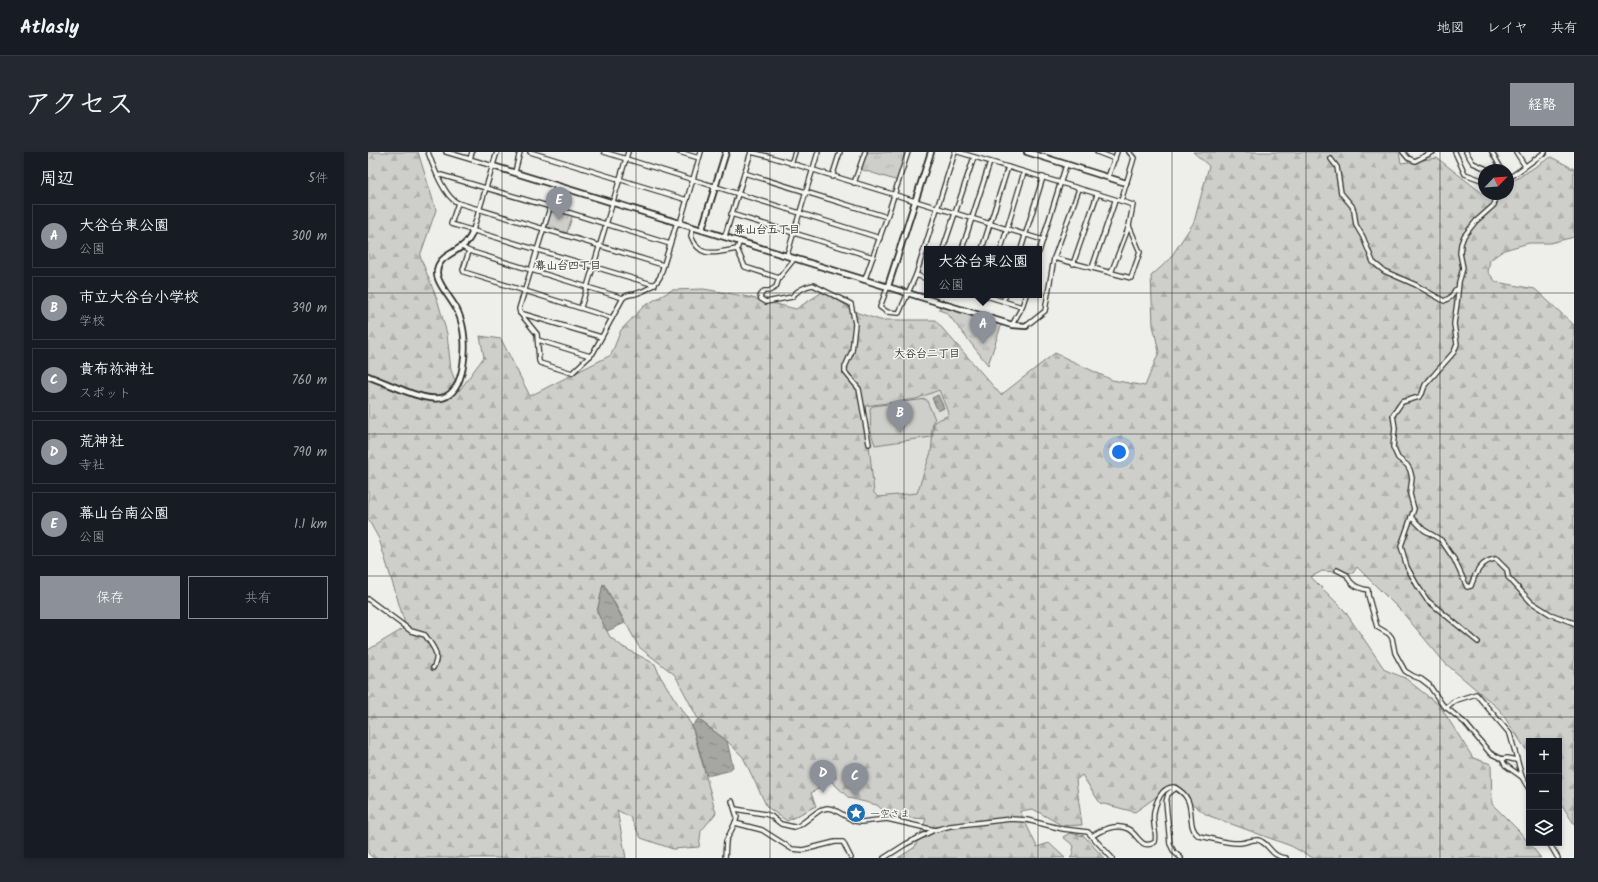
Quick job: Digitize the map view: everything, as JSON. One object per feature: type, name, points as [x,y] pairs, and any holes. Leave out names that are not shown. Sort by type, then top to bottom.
[{"type":"street","points":[[428,152],[438,176],[452,200],[458,203],[663,265]]},
{"type":"street","points":[[446,152],[924,298]]},
{"type":"street","points":[[470,159],[472,152]]},
{"type":"street","points":[[368,376],[423,398],[441,398],[451,394],[459,385],[464,363],[463,332],[458,310],[441,283],[437,270],[443,258],[462,247],[467,242],[473,230],[497,152]]},
{"type":"street","points":[[515,172],[520,152]]},
{"type":"street","points":[[530,152],[686,200]]},
{"type":"street","points":[[604,152],[880,238]]},
{"type":"street","points":[[580,307],[628,152]]},
{"type":"street","points":[[679,152],[699,158]]},
{"type":"street","points":[[557,185],[519,310],[536,332],[540,364],[572,373],[590,356],[623,298],[626,295],[637,293],[656,285],[660,277],[701,152]]},
{"type":"street","points":[[702,229],[726,152]]},
{"type":"street","points":[[725,236],[751,152],[1043,240]]},
{"type":"street","points":[[771,157],[773,152]]},
{"type":"street","points":[[791,164],[795,152]]},
{"type":"street","points":[[787,255],[818,152]]},
{"type":"street","points":[[832,177],[840,152]]},
{"type":"street","points":[[854,183],[865,152]]},
{"type":"street","points":[[864,279],[895,195],[908,152]]},
{"type":"street","points":[[924,251],[916,275],[900,313],[887,312],[880,307],[916,202],[931,152]]},
{"type":"street","points":[[926,246],[955,152]]},
{"type":"street","points":[[958,152],[1008,166],[1115,201],[1133,205],[1129,226],[1111,273]]},
{"type":"street","points":[[1027,152],[1037,153],[1066,165],[1126,183]]},
{"type":"street","points":[[1097,152],[1115,159]]},
{"type":"street","points":[[1108,177],[1117,152]]},
{"type":"street","points":[[1120,202],[1134,158],[1129,152]]},
{"type":"street","points":[[1404,152],[1408,158],[1416,161],[1433,152]]},
{"type":"street","points":[[1455,152],[1465,174],[1478,179]]},
{"type":"street","points":[[1466,152],[1473,164],[1478,166]]},
{"type":"street","points":[[1492,152],[1497,164]]},
{"type":"street","points":[[1516,152],[1525,166]]},
{"type":"street","points":[[1514,174],[1544,152]]},
{"type":"street","points":[[944,246],[974,157]]},
{"type":"street","points":[[1331,159],[1337,167],[1341,193],[1352,206],[1356,226],[1363,237],[1373,262],[1384,271],[1416,285],[1444,301],[1451,298],[1455,290],[1458,289]]},
{"type":"street","points":[[963,246],[990,162]]},
{"type":"street","points":[[1041,246],[1066,165]]},
{"type":"street","points":[[983,246],[1008,166]]},
{"type":"street","points":[[1002,246],[1024,172]]},
{"type":"street","points":[[744,173],[887,217]]},
{"type":"street","points":[[438,176],[441,175],[551,207],[670,244]]},
{"type":"street","points":[[1022,246],[1043,177]]},
{"type":"street","points":[[924,298],[1012,325],[1026,326],[1045,311],[1054,258],[1079,189]]},
{"type":"street","points":[[1072,264],[1097,195]]},
{"type":"street","points":[[1478,642],[1427,600],[1407,567],[1401,546],[1414,508],[1410,494],[1412,478],[1407,465],[1398,458],[1393,447],[1395,428],[1393,415],[1402,402],[1419,397],[1422,394],[1425,385],[1454,352],[1457,344],[1454,324],[1458,303],[1459,282],[1463,272],[1460,253],[1461,244],[1464,236],[1476,221],[1494,205],[1495,200]]},
{"type":"street","points":[[1092,268],[1115,201]]},
{"type":"street","points":[[458,203],[451,224],[656,285]]},
{"type":"street","points":[[732,214],[873,257]]},
{"type":"street","points":[[1054,258],[1072,264],[1131,278],[1140,252],[1129,226]]},
{"type":"street","points":[[694,227],[691,236],[699,250],[706,253],[737,249]]},
{"type":"street","points":[[740,241],[737,249],[746,267],[779,278]]},
{"type":"street","points":[[462,247],[469,251],[623,298]]},
{"type":"street","points":[[469,251],[463,270],[464,272],[612,318]]},
{"type":"street","points":[[795,258],[779,278],[776,287],[762,293],[760,298],[762,301],[766,302],[792,298],[805,287],[813,285],[848,302],[852,306],[855,324],[852,352],[845,367],[845,372],[858,389],[869,444]]},
{"type":"street","points":[[916,275],[924,278]]},
{"type":"street","points":[[994,298],[1022,307]]},
{"type":"street","points":[[1012,325],[1022,307],[1025,298]]},
{"type":"street","points":[[520,312],[602,337]]},
{"type":"street","points":[[538,340],[590,356]]},
{"type":"street","points":[[1411,517],[1424,530],[1441,540],[1454,559],[1467,587],[1471,586],[1474,575],[1484,563],[1492,559],[1496,559],[1507,570],[1508,577],[1531,602],[1550,614],[1574,623]]},
{"type":"street","points":[[1337,570],[1346,575],[1348,580],[1354,586],[1368,590],[1377,627],[1380,630],[1390,634],[1395,653],[1405,671],[1429,685],[1446,708],[1465,723],[1490,753],[1502,759],[1507,758],[1516,760]]},
{"type":"street","points":[[368,599],[411,631],[425,635],[438,655],[437,662],[433,668]]},
{"type":"street","points":[[1446,708],[1454,700],[1476,694],[1510,734],[1516,760],[1526,784]]},
{"type":"street","points":[[1502,759],[1505,765],[1522,777]]},
{"type":"street","points":[[1092,836],[1107,829],[1122,827],[1133,833],[1140,842],[1147,845],[1152,844],[1157,838],[1154,819],[1159,797],[1170,787],[1176,788],[1187,797],[1191,810],[1192,825],[1199,836],[1240,843],[1260,840],[1272,853],[1286,858]]},
{"type":"street","points":[[1176,788],[1168,794],[1166,802],[1170,844],[1174,852],[1181,858]]},
{"type":"street","points":[[725,858],[726,841],[737,817],[732,801]]},
{"type":"street","points":[[735,809],[765,814],[786,826],[794,827],[800,825],[820,810],[827,808],[833,809],[854,821],[861,822],[887,819],[935,830]]},
{"type":"street","points":[[884,858],[935,830],[956,825],[1019,819],[1063,829],[1088,832],[1112,858]]},
{"type":"street","points":[[735,823],[762,830],[792,849],[803,850],[835,842],[843,842],[851,858]]},
{"type":"street","points":[[1551,846],[1558,858]]},
{"type":"shaded area","points":[[939,390],[949,415],[934,422],[931,452],[917,494],[878,497],[874,493],[865,406],[916,399]]},
{"type":"green space","points":[[368,152],[418,152],[436,210],[420,256],[438,302],[447,334],[451,370],[459,391],[484,357],[480,336],[501,339],[530,396],[611,355],[621,330],[644,306],[672,290],[704,289],[744,296],[796,309],[824,291],[858,313],[880,320],[935,320],[1001,395],[1055,353],[1112,380],[1145,386],[1159,352],[1153,325],[1151,276],[1169,260],[1194,222],[1209,166],[1193,152],[1399,152],[1401,163],[1437,158],[1478,190],[1478,200],[1514,200],[1514,180],[1551,157],[1574,169],[1574,237],[1550,243],[1529,243],[1504,250],[1490,260],[1488,272],[1496,282],[1535,289],[1574,325],[1574,824],[1562,805],[1562,738],[1526,738],[1526,750],[1499,709],[1445,663],[1403,613],[1357,567],[1353,573],[1322,571],[1311,577],[1344,610],[1385,670],[1405,678],[1440,706],[1473,758],[1491,764],[1492,804],[1526,840],[1526,846],[1531,846],[1541,858],[1313,858],[1291,846],[1207,815],[1170,787],[1135,812],[1100,803],[1082,775],[1076,780],[1082,825],[1063,826],[1033,809],[1020,811],[1037,847],[1049,843],[1065,858],[898,858],[915,847],[926,819],[889,816],[877,805],[849,798],[831,781],[811,793],[816,806],[787,821],[767,807],[743,757],[727,741],[698,719],[675,675],[639,647],[604,584],[597,612],[610,637],[623,647],[655,664],[660,676],[692,726],[716,813],[701,831],[699,847],[673,849],[641,838],[630,817],[617,810],[626,858],[373,858],[368,853],[368,650],[406,627],[379,539],[368,519]],"holes":[[[939,390],[949,415],[934,422],[931,452],[917,493],[878,497],[874,493],[865,406],[916,399]]]},
{"type":"green space","points":[[866,152],[907,152],[898,181],[860,169]]},
{"type":"green space","points":[[551,207],[573,214],[567,233],[545,226]]},
{"type":"green space","points":[[940,306],[1002,323],[988,365],[947,313],[939,310]]},
{"type":"green space","points":[[926,399],[935,419],[933,421],[931,437],[875,445],[871,433],[870,408],[873,406]]},
{"type":"green space","points":[[1070,833],[1084,836],[1104,858],[1070,858],[1072,856],[1074,846],[1063,837]]},
{"type":"water","points":[[938,395],[944,408],[938,411],[932,398]]},
{"type":"water","points":[[603,584],[625,623],[607,631],[597,612]]},
{"type":"water","points":[[698,719],[727,741],[733,767],[728,771],[707,776],[692,726]]},
{"type":"place","name":"幕山台南公園","points":[[559,220]]},
{"type":"place","name":"大谷台東公園","points":[[983,344]]},
{"type":"place","name":"市立大谷台小学校","points":[[900,433]]},
{"type":"place","name":"荒神社","points":[[823,793]]},
{"type":"place","name":"貴布祢神社","points":[[855,796]]},
{"type":"place","name":"一空さま","points":[[856,813]]},
{"type":"district","name":"幕山台五丁目","points":[[767,229]]},
{"type":"district","name":"幕山台四丁目","points":[[568,265]]},
{"type":"district","name":"大谷台二丁目","points":[[927,353]]}]
